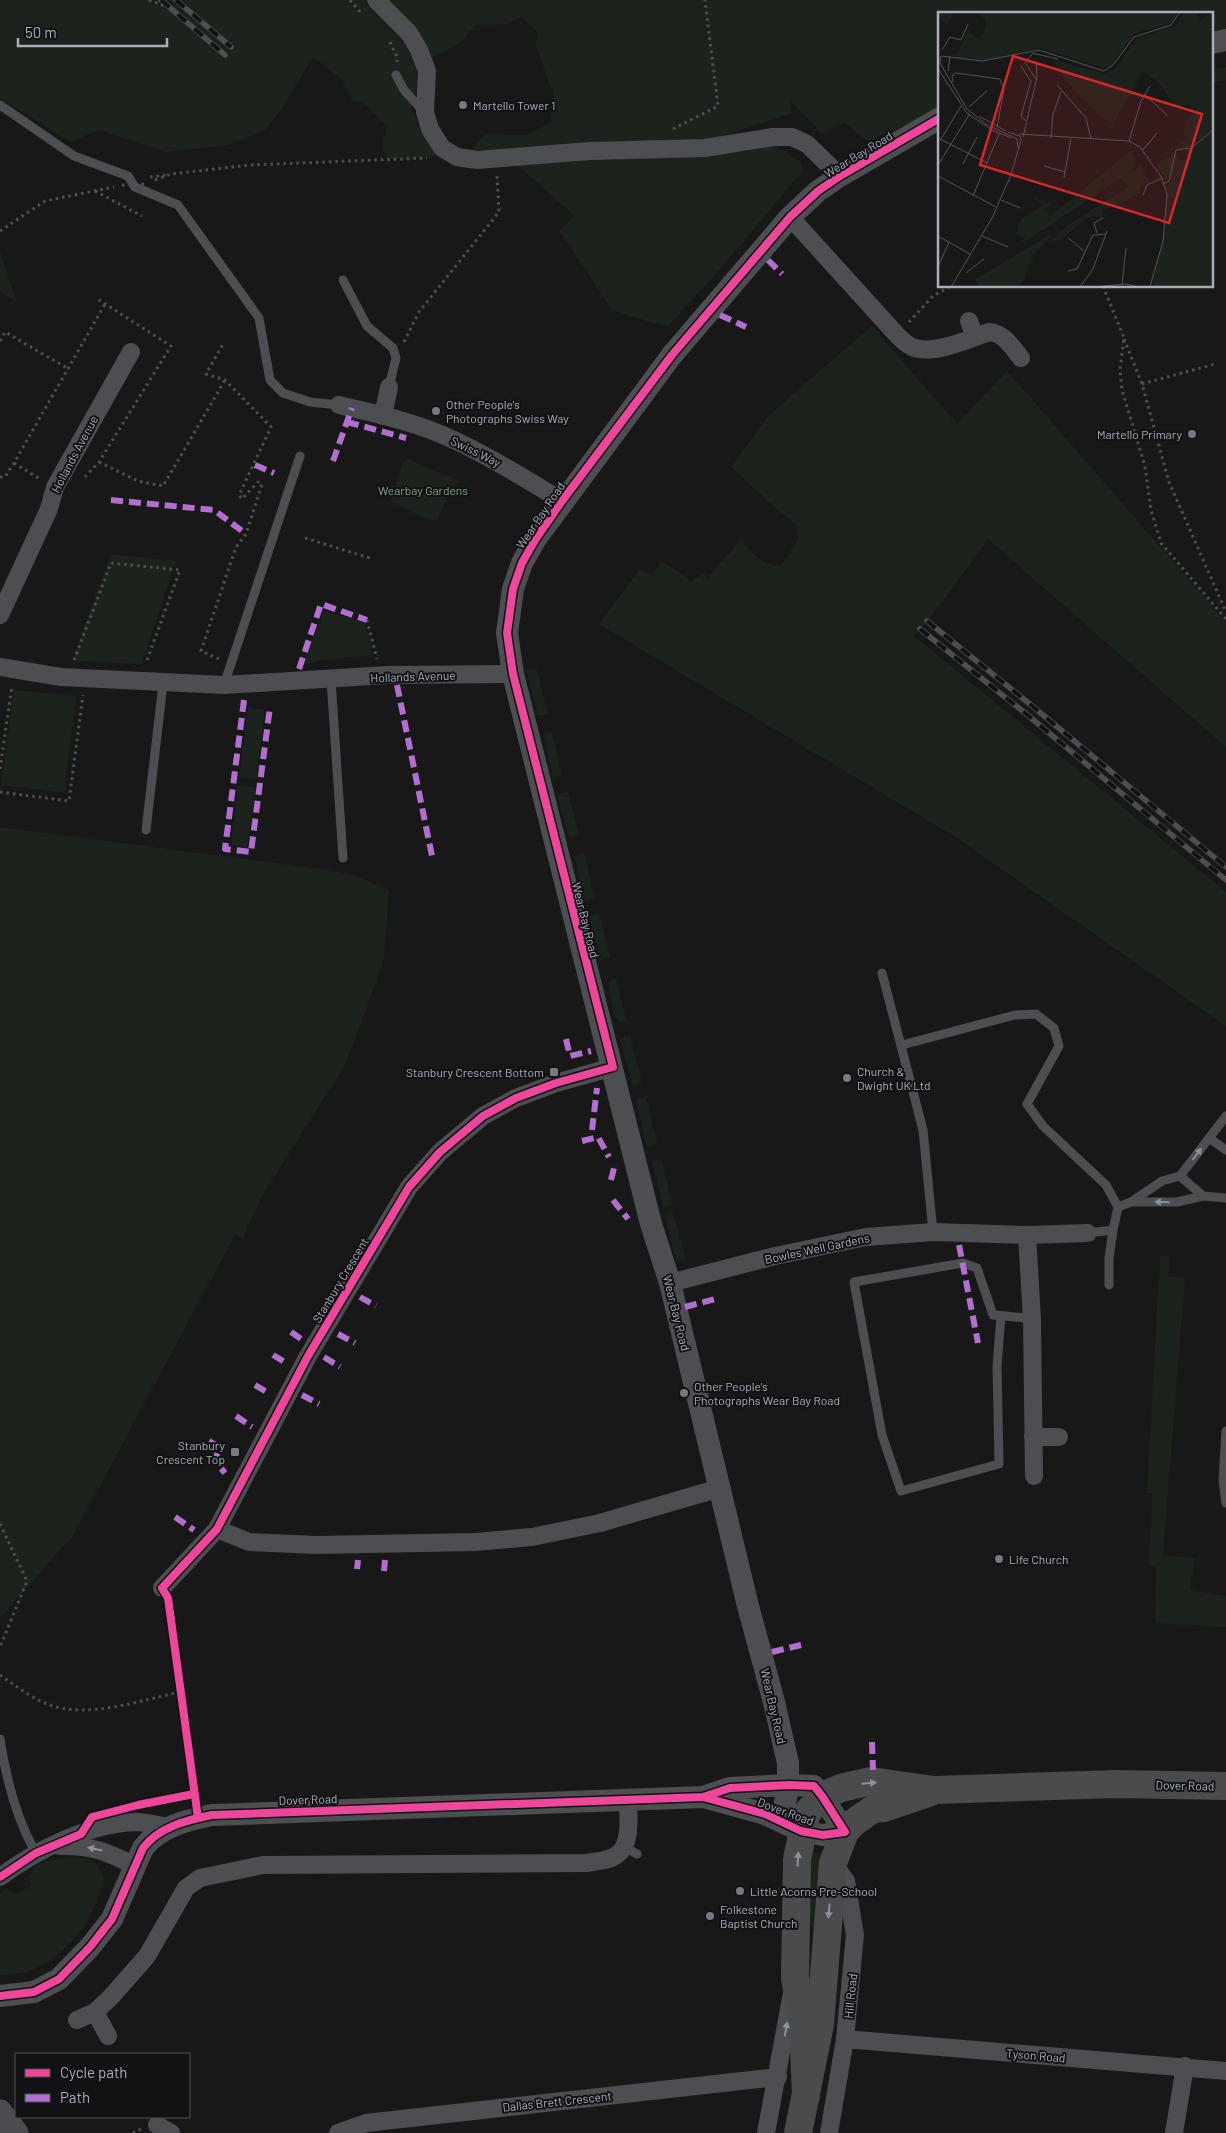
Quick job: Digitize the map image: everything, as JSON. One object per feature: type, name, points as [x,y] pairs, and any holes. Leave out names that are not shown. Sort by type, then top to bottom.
[{"type":"main road","points":[[806,2096],[803,2022],[795,1978],[797,1860],[791,1825],[806,1814],[822,1796],[841,1788],[871,1781],[934,1790]]},
{"type":"main road","name":"Dover Road","points":[[934,1790],[1116,1784],[1226,1786]]},
{"type":"main road","points":[[798,2133],[820,2024],[833,1863],[845,1832],[853,1823],[873,1809],[884,1808],[934,1790]]},
{"type":"main road","points":[[0,2112],[16,2133]]},
{"type":"street","points":[[376,0],[408,33],[419,50],[427,72],[425,112],[430,129],[442,148],[457,157],[476,160],[590,151],[705,148],[774,137],[792,137],[807,144],[840,176]]},
{"type":"street","name":"Wear Bay Road","points":[[791,1825],[788,1763],[774,1702],[748,1606],[670,1284],[651,1224],[513,674],[507,633],[513,589],[522,564],[535,540],[672,354],[790,217],[818,191],[840,176],[938,119]]},
{"type":"street","points":[[790,217],[896,335],[911,347],[920,349],[940,348],[972,329],[997,333],[1006,340],[1021,358]]},
{"type":"street","name":"Hollands Avenue","points":[[0,615],[49,509],[55,487],[131,352]]},
{"type":"street","points":[[382,416],[389,387]]},
{"type":"street","name":"Swiss Way","points":[[338,405],[420,426],[455,440],[505,466],[562,501]]},
{"type":"street","name":"Hollands Avenue","points":[[0,667],[61,677],[224,686],[387,675],[513,674]]},
{"type":"street","name":"Stanbury Crescent","points":[[162,1588],[217,1529],[308,1356],[409,1187],[440,1152],[483,1116],[516,1098],[556,1083],[613,1067]]},
{"type":"street","name":"Bowles Well Gardens","points":[[670,1284],[776,1256],[866,1237],[933,1232],[1027,1235],[1088,1233]]},
{"type":"street","points":[[1027,1235],[1032,1320],[1034,1476]]},
{"type":"street","points":[[1033,1437],[1059,1438]]},
{"type":"street","points":[[217,1529],[249,1542],[316,1545],[461,1543],[532,1537],[600,1523],[720,1488]]},
{"type":"street","name":"Dover Road","points":[[0,1996],[34,1992],[58,1979],[112,1919],[135,1866],[150,1839],[170,1827],[198,1818],[220,1814],[703,1797],[730,1788],[789,1785],[814,1786],[845,1832],[823,1835],[703,1797]]},
{"type":"street","points":[[77,2020],[95,2012],[147,1956],[186,1888],[200,1878],[263,1865],[587,1863],[630,1850],[627,1837],[628,1800]]},
{"type":"street","name":"Dover Road","points":[[6,1878],[44,1850],[81,1834],[114,1825],[136,1822],[170,1827]]},
{"type":"street","points":[[44,1850],[78,1846],[93,1848],[105,1851],[135,1866]]},
{"type":"street","name":"Hill Road","points":[[828,2133],[845,2039],[856,1936],[846,1881],[833,1863]]},
{"type":"street","points":[[766,2133],[795,1978]]},
{"type":"street","points":[[95,2012],[108,2036]]},
{"type":"street","name":"Tyson Road","points":[[845,2039],[1185,2066],[1226,2071]]},
{"type":"street","points":[[1174,2133],[1185,2066]]},
{"type":"street","name":"Dallas Brett Crescent","points":[[338,2133],[366,2123],[778,2077]]},
{"type":"lane","points":[[396,75],[404,90],[425,112]]},
{"type":"lane","points":[[0,105],[74,156],[128,176],[135,187],[178,206],[259,318],[270,380],[283,394],[310,402],[338,405]]},
{"type":"lane","points":[[342,280],[367,326],[393,348],[396,358],[389,387]]},
{"type":"lane","points":[[224,686],[300,456]]},
{"type":"lane","points":[[331,680],[343,858]]},
{"type":"lane","points":[[146,830],[162,684]]},
{"type":"lane","points":[[882,973],[923,1130],[933,1232]]},
{"type":"lane","points":[[902,1045],[1015,1015],[1036,1014],[1054,1028],[1059,1046],[1027,1104],[1043,1126],[1106,1185],[1118,1207],[1109,1258],[1110,1286]]},
{"type":"lane","points":[[1118,1207],[1131,1202],[1162,1181],[1180,1176],[1226,1116]]},
{"type":"lane","points":[[1209,1138],[1226,1150]]},
{"type":"lane","points":[[1180,1176],[1204,1196]]},
{"type":"lane","points":[[1131,1202],[1177,1202],[1204,1196],[1226,1198]]},
{"type":"lane","points":[[1088,1233],[1113,1230]]},
{"type":"lane","points":[[1001,1316],[997,1366],[999,1464],[901,1491],[882,1436],[854,1282],[963,1263],[977,1268],[992,1315],[1001,1316],[1032,1320]]},
{"type":"lane","points":[[1225,1503],[1223,1480],[1226,1431]]},
{"type":"lane","points":[[0,1739],[3,1760],[28,1840],[44,1850]]},
{"type":"path","points":[[149,0],[170,8]]},
{"type":"path","points":[[350,0],[367,19]]},
{"type":"path","points":[[664,130],[673,130],[718,106],[705,0]]},
{"type":"path","points":[[384,36],[390,42],[397,57],[396,75]]},
{"type":"path","points":[[0,231],[45,200],[122,185],[146,184],[171,174],[250,165],[457,157]]},
{"type":"path","points":[[396,358],[419,312],[499,212],[496,159]]},
{"type":"path","points":[[94,190],[142,216]]},
{"type":"path","points":[[896,335],[933,296],[947,288]]},
{"type":"path","points":[[1103,288],[1142,384],[1169,482],[1226,612]]},
{"type":"path","points":[[0,477],[5,476],[14,463],[105,304]]},
{"type":"path","points":[[0,341],[5,332],[67,368]]},
{"type":"path","points":[[1124,338],[1120,369],[1122,390],[1145,466],[1151,510],[1161,543],[1226,619]]},
{"type":"path","points":[[219,659],[202,651],[236,547],[246,534],[262,484],[258,482],[242,499],[239,495],[272,427],[225,380],[206,374],[223,344]]},
{"type":"path","points":[[1142,384],[1215,364]]},
{"type":"path","points":[[99,462],[138,481],[163,486],[225,380]]},
{"type":"path","points":[[14,463],[43,480]]},
{"type":"path","points":[[305,538],[373,559]]},
{"type":"path","points":[[73,663],[111,563],[180,570],[143,670]]},
{"type":"path","points":[[367,620],[377,659]]},
{"type":"path","points":[[0,769],[12,685]]},
{"type":"path","points":[[0,792],[69,801],[84,690]]},
{"type":"path","points":[[0,1524],[27,1581],[0,1647]]},
{"type":"path","points":[[0,1675],[23,1692],[50,1706],[71,1709],[96,1710],[180,1692]]},
{"type":"path","points":[[179,1682],[181,1701]]},
{"type":"green space","points":[[0,0],[363,0],[401,37],[416,65],[417,86],[411,106],[421,133],[437,154],[431,158],[387,159],[382,145],[387,127],[365,104],[352,101],[341,78],[313,57],[281,110],[265,130],[228,145],[167,152],[98,130],[71,142],[0,98]]},
{"type":"green space","points":[[387,0],[1226,0],[1226,31],[1214,34],[1214,12],[938,12],[938,113],[868,141],[844,123],[821,133],[789,99],[793,113],[697,144],[485,151],[472,149],[485,134],[526,135],[550,123],[554,97],[536,46],[538,33],[522,17],[505,24],[475,25],[460,43],[432,58],[403,15]]},
{"type":"green space","points":[[1226,67],[1226,80],[1214,82],[1214,69]]},
{"type":"green space","points":[[770,143],[801,162],[803,171],[712,278],[668,326],[612,310],[560,231],[575,216],[514,162]]},
{"type":"green space","points":[[0,252],[16,301],[0,292]]},
{"type":"green space","points":[[872,326],[957,424],[1007,371],[1226,622],[1226,747],[988,539],[940,605],[914,636],[1226,892],[1226,1026],[957,838],[599,624],[640,569],[652,576],[662,561],[691,581],[703,574],[707,578],[741,540],[764,562],[781,566],[798,540],[797,525],[731,467],[769,415]]},
{"type":"green space","name":"Wearbay Gardens","points":[[407,459],[460,481],[451,487],[437,521],[425,518],[391,501],[402,464]]},
{"type":"green space","points":[[111,554],[176,561],[142,664],[72,661]]},
{"type":"green space","points":[[324,611],[365,623],[373,655],[322,660],[303,665]]},
{"type":"green space","points":[[537,669],[548,715],[538,715],[526,670]]},
{"type":"green space","points":[[14,690],[76,696],[64,793],[1,785]]},
{"type":"green space","points":[[248,707],[265,710],[256,779],[239,777]]},
{"type":"green space","points":[[552,732],[562,775],[553,778],[544,735]]},
{"type":"green space","points":[[238,785],[255,787],[247,847],[231,845]]},
{"type":"green space","points":[[568,792],[579,835],[569,838],[557,794]]},
{"type":"green space","points":[[0,827],[328,870],[353,875],[389,890],[384,960],[346,1063],[261,1198],[243,1238],[235,1235],[74,1534],[0,1618]]},
{"type":"green space","points":[[584,853],[595,899],[584,902],[574,856]]},
{"type":"green space","points":[[599,913],[610,957],[600,960],[589,916]]},
{"type":"green space","points":[[616,979],[627,1023],[620,1022],[614,1016],[608,985],[611,980]]},
{"type":"green space","points":[[630,1036],[642,1083],[633,1086],[620,1038]]},
{"type":"green space","points":[[646,1097],[657,1144],[647,1147],[636,1100]]},
{"type":"green space","points":[[661,1159],[673,1205],[663,1207],[652,1161]]},
{"type":"green space","points":[[673,1212],[686,1259],[676,1261],[665,1215]]},
{"type":"green space","points":[[1160,1256],[1170,1256],[1168,1276],[1185,1278],[1163,1555],[1195,1558],[1190,1590],[1226,1596],[1226,1627],[1155,1623],[1156,1566],[1149,1565],[1152,1493],[1147,1493]]},
{"type":"green space","points":[[807,1850],[824,1855],[819,1926],[804,1926]]},
{"type":"green space","points":[[59,1858],[88,1859],[94,1862],[102,1872],[105,1881],[89,1916],[83,1927],[67,1946],[48,1962],[25,1972],[0,1975],[0,1895],[6,1888],[16,1895],[31,1885],[29,1876],[35,1868]]},
{"type":"railway","points":[[161,0],[225,55]]},
{"type":"railway","points":[[176,0],[231,47]]},
{"type":"railway","points":[[927,621],[1226,867]]},
{"type":"railway","points":[[920,629],[1025,713],[1226,880]]},
{"type":"marked path","points":[[768,260],[782,274]]},
{"type":"marked path","points":[[720,315],[746,327]]},
{"type":"marked path","points":[[333,461],[352,408]]},
{"type":"marked path","points":[[347,422],[406,438]]},
{"type":"marked path","points":[[255,465],[274,473]]},
{"type":"marked path","points":[[111,500],[214,510],[246,534]]},
{"type":"marked path","points":[[299,669],[321,604],[367,620]]},
{"type":"marked path","points":[[397,685],[432,856]]},
{"type":"marked path","points":[[244,700],[225,849],[251,852],[270,707]]},
{"type":"marked path","points":[[566,1039],[570,1056],[591,1051]]},
{"type":"marked path","points":[[592,1130],[597,1088]]},
{"type":"marked path","points":[[582,1141],[598,1137],[609,1157]]},
{"type":"marked path","points":[[611,1180],[614,1168]]},
{"type":"marked path","points":[[613,1200],[628,1219]]},
{"type":"marked path","points":[[959,1245],[978,1343]]},
{"type":"marked path","points":[[360,1297],[376,1306]]},
{"type":"marked path","points":[[685,1307],[719,1298]]},
{"type":"marked path","points":[[291,1332],[304,1341]]},
{"type":"marked path","points":[[338,1334],[355,1343]]},
{"type":"marked path","points":[[273,1355],[288,1364]]},
{"type":"marked path","points":[[324,1357],[340,1367]]},
{"type":"marked path","points":[[255,1385],[270,1394]]},
{"type":"marked path","points":[[302,1395],[319,1404]]},
{"type":"marked path","points":[[236,1416],[252,1427]]},
{"type":"marked path","points":[[209,1441],[219,1447],[215,1461],[225,1473]]},
{"type":"marked path","points":[[175,1517],[194,1530]]},
{"type":"marked path","points":[[357,1569],[358,1560]]},
{"type":"marked path","points":[[384,1571],[385,1560]]},
{"type":"marked path","points":[[772,1652],[801,1645]]},
{"type":"marked path","points":[[872,1742],[873,1770]]},
{"type":"cycle path","points":[[198,1818],[168,1598],[162,1588],[217,1529],[308,1356],[409,1187],[440,1152],[483,1116],[516,1098],[556,1083],[613,1067],[513,674],[507,633],[513,589],[522,563],[535,540],[562,501],[672,355],[790,217],[818,191],[840,176],[938,119]]},
{"type":"cycle path","points":[[0,1996],[34,1992],[59,1979],[90,1947],[112,1919],[143,1848],[157,1835],[174,1825],[212,1815],[703,1797],[730,1788],[789,1785],[814,1786],[845,1832],[823,1835],[801,1831],[765,1814],[703,1797]]},
{"type":"cycle path","points":[[0,1877],[36,1853],[81,1834],[92,1817],[138,1805],[194,1794]]},
{"type":"place","name":"Martello Tower 1","points":[[463,105]]},
{"type":"place","name":"Other People's Photographs Swiss Way","points":[[436,411]]},
{"type":"place","name":"Martello Primary","points":[[1192,434]]},
{"type":"place","name":"Stanbury Crescent Bottom","points":[[554,1072]]},
{"type":"place","name":"Church & Dwight UK Ltd","points":[[847,1078]]},
{"type":"place","name":"Other People's Photographs Wear Bay Road","points":[[684,1393]]},
{"type":"place","name":"Stanbury Crescent Top","points":[[235,1452]]},
{"type":"place","name":"Life Church","points":[[999,1559]]},
{"type":"place","name":"Little Acorns Pre-School","points":[[740,1891]]},
{"type":"place","name":"Folkestone Baptist Church","points":[[710,1916]]}]
